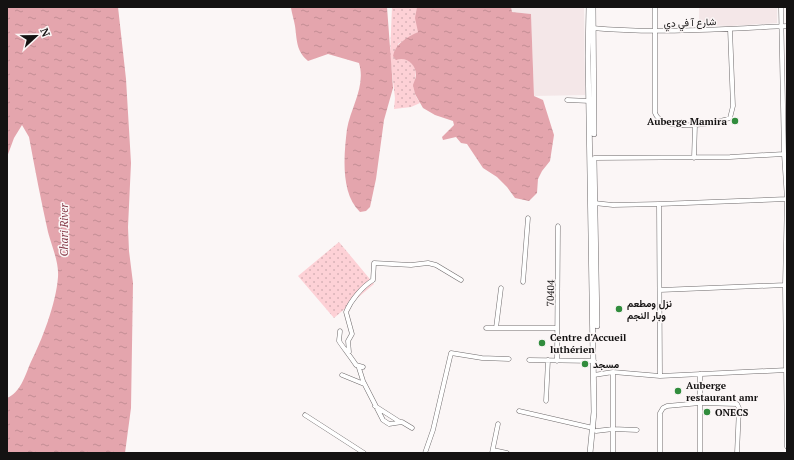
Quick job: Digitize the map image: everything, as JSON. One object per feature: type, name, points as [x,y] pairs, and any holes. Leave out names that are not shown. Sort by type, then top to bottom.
[{"type":"main road","points":[[589,7],[591,28],[594,158],[593,203],[595,375]]},
{"type":"main road","points":[[593,7],[591,28],[590,101],[595,375],[595,429],[593,453]]},
{"type":"main road","points":[[590,453],[595,429]]},
{"type":"street","points":[[655,7],[656,116],[667,123],[695,125],[722,121],[730,118],[733,106],[730,29]]},
{"type":"street","points":[[781,7],[784,154],[787,199],[785,285],[787,447]]},
{"type":"street","name":"شارع آ في دي","points":[[591,28],[612,31],[655,31],[787,26]]},
{"type":"street","points":[[782,74],[787,74]]},
{"type":"street","points":[[567,100],[590,101]]},
{"type":"street","points":[[694,158],[695,125]]},
{"type":"street","points":[[594,158],[694,158],[784,154]]},
{"type":"street","points":[[593,203],[659,204],[787,199]]},
{"type":"street","points":[[659,204],[660,376]]},
{"type":"street","points":[[523,282],[528,218]]},
{"type":"street","name":"70404","points":[[557,361],[558,226]]},
{"type":"street","points":[[412,428],[407,423],[400,422],[389,424],[383,420],[375,406],[364,383],[361,367],[356,365],[349,352],[348,341],[352,334],[346,312],[364,285],[373,280],[374,263],[436,265],[461,280]]},
{"type":"street","points":[[660,290],[785,285]]},
{"type":"street","points":[[496,328],[501,288]]},
{"type":"street","points":[[486,328],[557,328]]},
{"type":"street","points":[[340,331],[339,340],[344,349],[349,352]]},
{"type":"street","points":[[425,453],[433,430],[451,353],[482,358],[509,359]]},
{"type":"street","points":[[530,360],[594,361]]},
{"type":"street","points":[[546,401],[548,360]]},
{"type":"street","points":[[595,375],[613,372],[660,376],[786,370]]},
{"type":"street","points":[[613,372],[613,453]]},
{"type":"street","points":[[700,374],[700,453]]},
{"type":"street","points":[[342,375],[364,383]]},
{"type":"street","points":[[660,453],[660,413],[663,408],[667,406],[700,403],[737,404],[739,408],[737,453]]},
{"type":"street","points":[[375,406],[400,422]]},
{"type":"street","points":[[519,411],[595,429],[638,430]]},
{"type":"street","points":[[305,415],[364,453]]},
{"type":"street","points":[[498,424],[492,451],[507,453]]},
{"type":"shaded area","points":[[392,7],[417,7],[418,32],[398,44],[401,58],[408,61],[415,68],[416,73],[414,88],[416,97],[420,103],[411,107],[394,109],[395,98],[390,56]]},
{"type":"shaded area","points":[[511,7],[584,7],[585,95],[534,96],[531,14],[512,12]]},
{"type":"shaded area","points":[[699,7],[777,7],[777,23],[731,26],[699,25]]},
{"type":"shaded area","points":[[339,242],[374,284],[334,318],[298,276]]},
{"type":"water","name":"Chari River","points":[[7,7],[118,7],[126,79],[131,163],[128,227],[133,283],[131,408],[125,453],[7,453],[7,398],[12,396],[22,384],[44,333],[57,288],[58,271],[45,220],[29,137],[22,125],[14,138],[7,157]]},
{"type":"water","points":[[387,7],[393,88],[384,120],[376,179],[370,207],[366,211],[360,212],[349,195],[345,173],[347,129],[361,80],[359,63],[328,54],[308,61],[299,49],[291,8]]},
{"type":"water","points":[[417,7],[511,7],[512,12],[531,14],[534,96],[543,100],[554,135],[550,161],[538,179],[537,193],[529,201],[515,198],[497,177],[483,168],[467,144],[461,143],[456,137],[443,140],[442,137],[454,125],[453,121],[435,115],[423,108],[415,94],[413,85],[416,75],[414,67],[407,60],[396,60],[393,56],[399,44],[418,32],[415,18]]},
{"type":"place","name":"Auberge Mamira","points":[[735,121]]},
{"type":"place","name":"نزل ومطعم وبار النجم","points":[[619,309]]},
{"type":"place","name":"Centre d'Accueil luthérien","points":[[542,343]]},
{"type":"place","name":"مسجد","points":[[585,364]]},
{"type":"place","name":"Auberge restaurant amr","points":[[678,391]]},
{"type":"place","name":"ONECS","points":[[707,412]]}]
